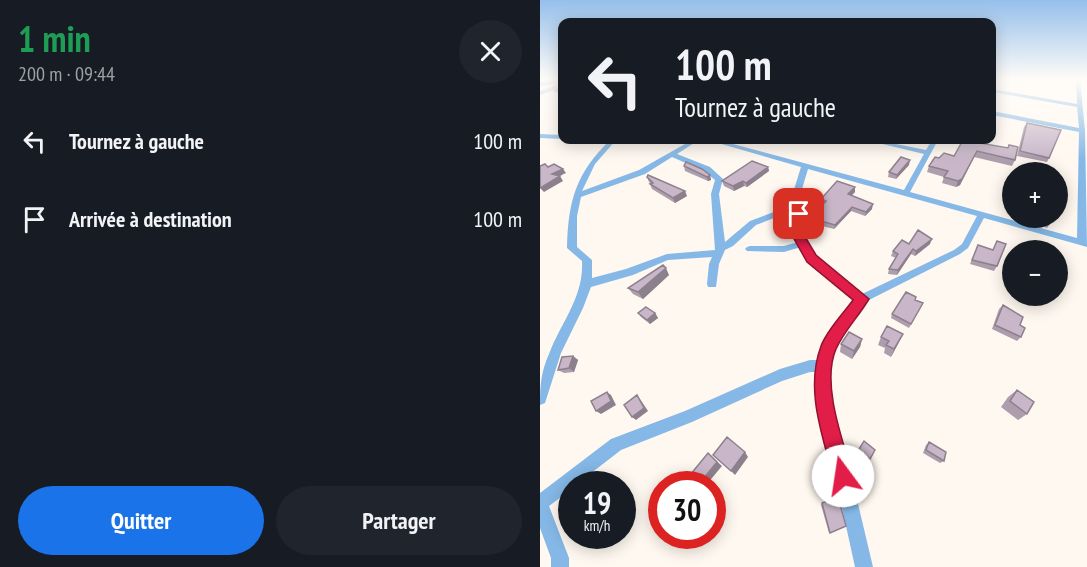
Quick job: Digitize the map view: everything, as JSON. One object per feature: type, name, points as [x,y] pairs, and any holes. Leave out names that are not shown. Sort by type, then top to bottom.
[{"type":"street","points":[[726,144],[1085,243],[1082,131],[1079,106],[1076,105]]},
{"type":"street","points":[[996,114],[1082,131]]},
{"type":"street","points":[[540,136],[558,136]]},
{"type":"street","points":[[540,398],[555,354],[586,284],[589,272],[587,260],[572,248],[574,209],[579,195],[578,186],[598,154],[609,144]]},
{"type":"street","points":[[579,195],[631,177],[690,144]]},
{"type":"street","points":[[887,144],[928,153]]},
{"type":"street","points":[[906,193],[933,144]]},
{"type":"street","points":[[673,155],[707,169],[719,178],[715,195],[720,250],[714,264],[712,284]]},
{"type":"street","points":[[795,230],[799,214],[797,193],[805,166]]},
{"type":"street","points":[[586,284],[629,272],[667,257],[720,250],[753,223],[797,206]]},
{"type":"street","points":[[776,215],[795,230],[816,264],[861,299]]},
{"type":"street","points":[[864,567],[838,453],[824,411],[824,366],[828,348],[861,299],[957,252],[965,246],[982,215]]},
{"type":"street","points":[[750,249],[784,249],[802,244]]},
{"type":"street","points":[[560,567],[560,558],[540,504],[616,444],[687,417],[780,375],[810,366],[824,366]]},
{"type":"building","points":[[1027,123],[1061,130],[1049,158],[1020,151]]},
{"type":"building","points":[[961,144],[1018,147],[1015,160],[977,151],[962,179],[958,181],[944,177],[948,171],[929,166],[935,157],[939,158],[944,153],[954,156]]},
{"type":"building","points":[[901,157],[910,160],[897,175],[889,172]]},
{"type":"building","points":[[752,161],[768,167],[746,183],[743,181],[733,186],[722,181]]},
{"type":"building","points":[[686,162],[710,175],[707,177],[684,166]]},
{"type":"building","points":[[545,164],[548,167],[554,164],[563,169],[552,174],[560,176],[540,188],[540,166]]},
{"type":"building","points":[[648,175],[685,191],[673,198],[650,184],[653,183],[647,177]]},
{"type":"building","points":[[837,181],[855,187],[848,194],[873,204],[866,212],[852,207],[835,225],[810,218],[826,201],[821,199]]},
{"type":"building","points":[[918,230],[932,239],[916,251],[913,249],[898,270],[889,269],[898,254],[893,251],[902,240],[909,244]]},
{"type":"building","points":[[997,241],[1002,243],[1002,254],[997,266],[972,260],[978,245],[993,250]]},
{"type":"building","points":[[663,265],[666,268],[638,292],[628,288]]},
{"type":"building","points":[[906,292],[916,297],[915,300],[923,303],[911,324],[892,314]]},
{"type":"building","points":[[1003,306],[1005,306],[1023,317],[1020,325],[1025,328],[1021,337],[995,325]]},
{"type":"building","points":[[646,307],[655,313],[647,320],[638,313]]},
{"type":"building","points":[[887,326],[903,334],[894,349],[886,345],[889,341],[881,337]]},
{"type":"building","points":[[849,332],[862,339],[854,351],[841,344]]},
{"type":"building","points":[[573,356],[569,368],[558,370],[562,357]]},
{"type":"building","points":[[1017,390],[1034,402],[1027,414],[1010,401]]},
{"type":"building","points":[[607,392],[611,401],[596,411],[591,401]]},
{"type":"building","points":[[637,395],[644,408],[632,417],[624,405]]},
{"type":"building","points":[[727,437],[745,452],[731,471],[713,455]]},
{"type":"building","points":[[864,441],[875,450],[870,459],[859,449]]},
{"type":"building","points":[[929,442],[946,452],[944,461],[926,450]]},
{"type":"building","points":[[708,453],[717,462],[710,471],[693,471]]},
{"type":"building","points":[[838,497],[846,526],[830,533],[822,503]]},
{"type":"route","points":[[799,214],[795,230],[811,258],[861,299],[828,348],[824,366],[824,411],[843,476]]}]
